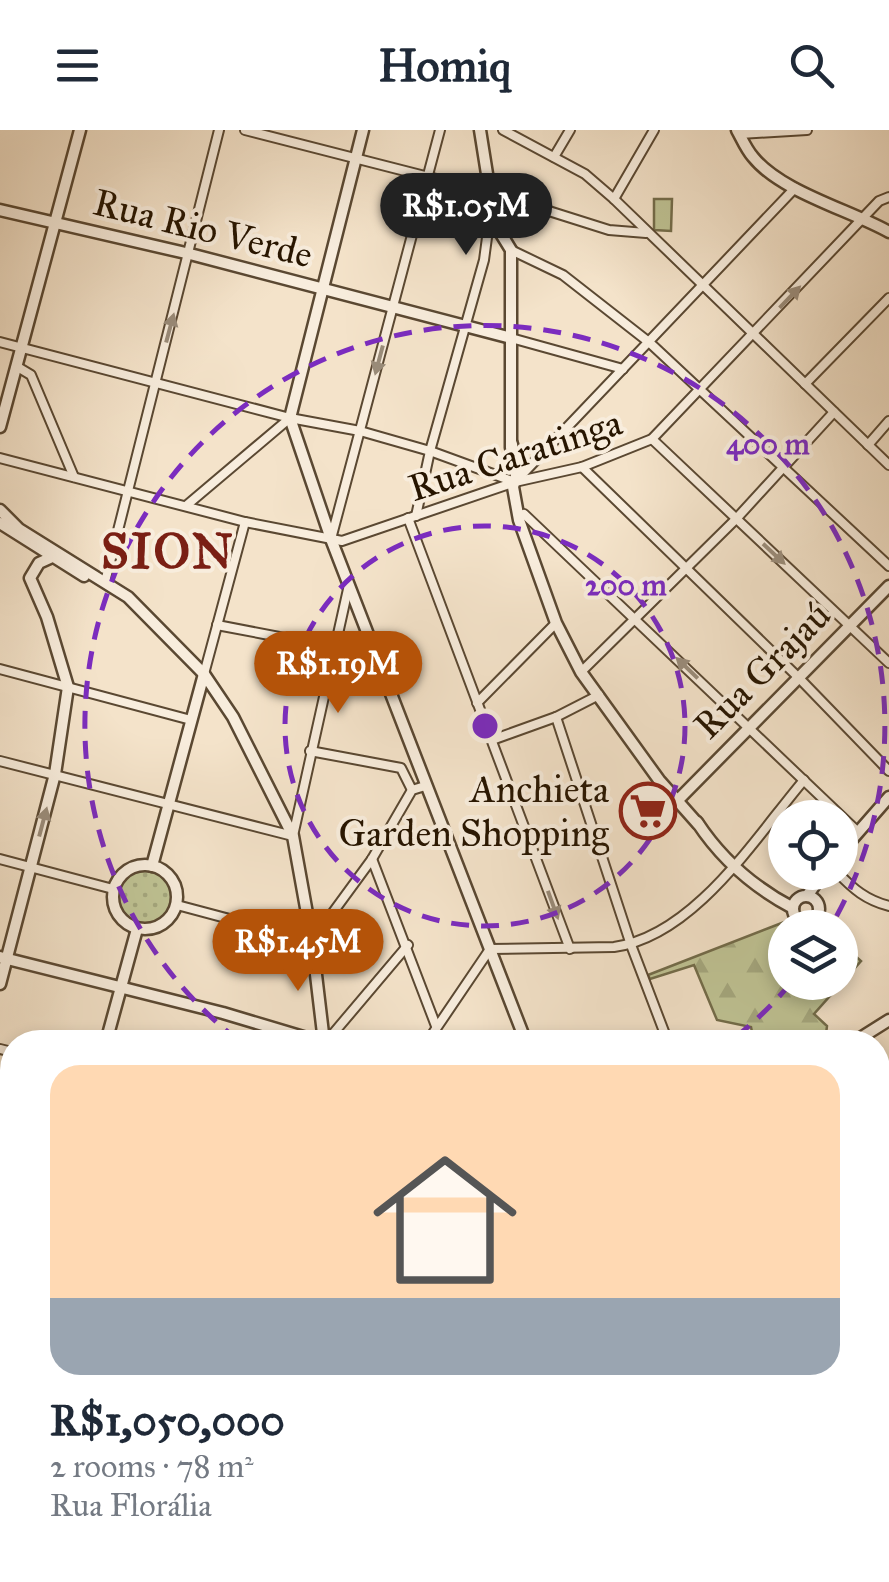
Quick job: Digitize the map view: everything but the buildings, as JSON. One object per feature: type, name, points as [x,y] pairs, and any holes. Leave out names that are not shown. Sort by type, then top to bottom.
[{"type":"street","points":[[0,428],[80,130]]},
{"type":"street","points":[[104,582],[190,254],[218,130]]},
{"type":"street","points":[[245,130],[491,193],[609,230],[646,233]]},
{"type":"street","points":[[362,130],[290,418],[427,792],[522,1030]]},
{"type":"street","points":[[332,531],[440,130]]},
{"type":"street","points":[[484,130],[495,224],[511,250],[511,476],[515,482]]},
{"type":"street","points":[[503,130],[584,174],[614,199],[889,465]]},
{"type":"street","points":[[554,156],[570,130]]},
{"type":"street","points":[[614,199],[654,130]]},
{"type":"street","points":[[740,132],[808,130]]},
{"type":"street","points":[[740,132],[762,166],[795,188],[889,232]]},
{"type":"street","points":[[698,824],[690,819],[581,672],[556,623],[513,487],[795,188]]},
{"type":"street","points":[[491,193],[488,242],[412,517],[570,949]]},
{"type":"street","name":"Rua Caratinga","points":[[332,531],[342,541],[515,482],[582,467],[652,439],[879,202],[889,197]]},
{"type":"street","name":"Rua Rio Verde","points":[[0,210],[190,254],[623,369]]},
{"type":"street","points":[[609,230],[624,226],[630,217]]},
{"type":"street","points":[[511,250],[563,275],[650,342],[889,566]]},
{"type":"street","points":[[805,384],[889,298]]},
{"type":"street","points":[[0,342],[290,418],[430,450],[515,482]]},
{"type":"street","points":[[16,366],[31,375],[74,478]]},
{"type":"street","points":[[581,672],[736,519],[834,412]]},
{"type":"street","points":[[186,506],[290,418]]},
{"type":"street","points":[[868,445],[889,421]]},
{"type":"street","points":[[652,439],[889,663]]},
{"type":"street","points":[[0,458],[245,522],[332,531]]},
{"type":"street","points":[[582,467],[799,678],[889,772]]},
{"type":"street","points":[[0,510],[37,545],[44,560],[136,607]]},
{"type":"street","points":[[524,521],[538,526],[825,800]]},
{"type":"street","points":[[152,866],[245,522]]},
{"type":"street","points":[[0,523],[128,597],[204,674],[233,717],[292,836],[312,941],[322,1030]]},
{"type":"street","points":[[0,984],[55,774],[68,687],[30,578],[44,560]]},
{"type":"street","points":[[292,836],[350,582]]},
{"type":"street","name":"Rua Grajaú","points":[[680,798],[889,586]]},
{"type":"street","points":[[343,617],[349,612],[360,612]]},
{"type":"street","points":[[477,703],[556,623]]},
{"type":"street","points":[[217,625],[337,648]]},
{"type":"street","points":[[0,669],[191,720]]},
{"type":"street","points":[[492,740],[556,717],[599,695]]},
{"type":"street","points":[[556,717],[631,945],[663,1030]]},
{"type":"street","points":[[401,768],[412,750]]},
{"type":"street","points":[[310,751],[401,768]]},
{"type":"street","points":[[0,760],[292,836]]},
{"type":"street","points":[[401,768],[412,790]]},
{"type":"street","points":[[655,772],[680,798],[731,866],[768,895],[799,901],[808,890]]},
{"type":"street","points":[[490,948],[631,945],[681,918],[804,780]]},
{"type":"street","points":[[412,790],[427,792]]},
{"type":"street","points":[[312,941],[372,859],[412,790]]},
{"type":"street","points":[[858,832],[889,797]]},
{"type":"street","points":[[0,859],[113,889]]},
{"type":"street","points":[[372,859],[436,1026]]},
{"type":"street","points":[[142,864],[152,866],[172,880],[177,905],[162,925],[137,929],[116,914],[113,889],[124,872],[142,864]]},
{"type":"street","points":[[854,890],[872,902],[889,906]]},
{"type":"street","points":[[177,905],[312,941]]},
{"type":"street","points":[[109,1030],[137,929]]},
{"type":"street","points":[[334,1030],[408,945]]},
{"type":"street","points":[[434,1030],[490,948]]},
{"type":"street","points":[[4,958],[282,1030]]},
{"type":"green space","points":[[654,199],[672,199],[671,231],[654,230]]},
{"type":"green space","points":[[145,868],[165,877],[174,897],[165,917],[145,926],[125,917],[116,897],[125,877]]},
{"type":"green space","points":[[768,928],[768,1000],[826,1000],[814,1014],[826,1030],[752,1030],[717,1020],[694,965],[650,979],[648,975]]},
{"type":"place","name":"Anchieta Garden Shopping","points":[[648,811]]},
{"type":"district","name":"SION","points":[[168,551]]}]
